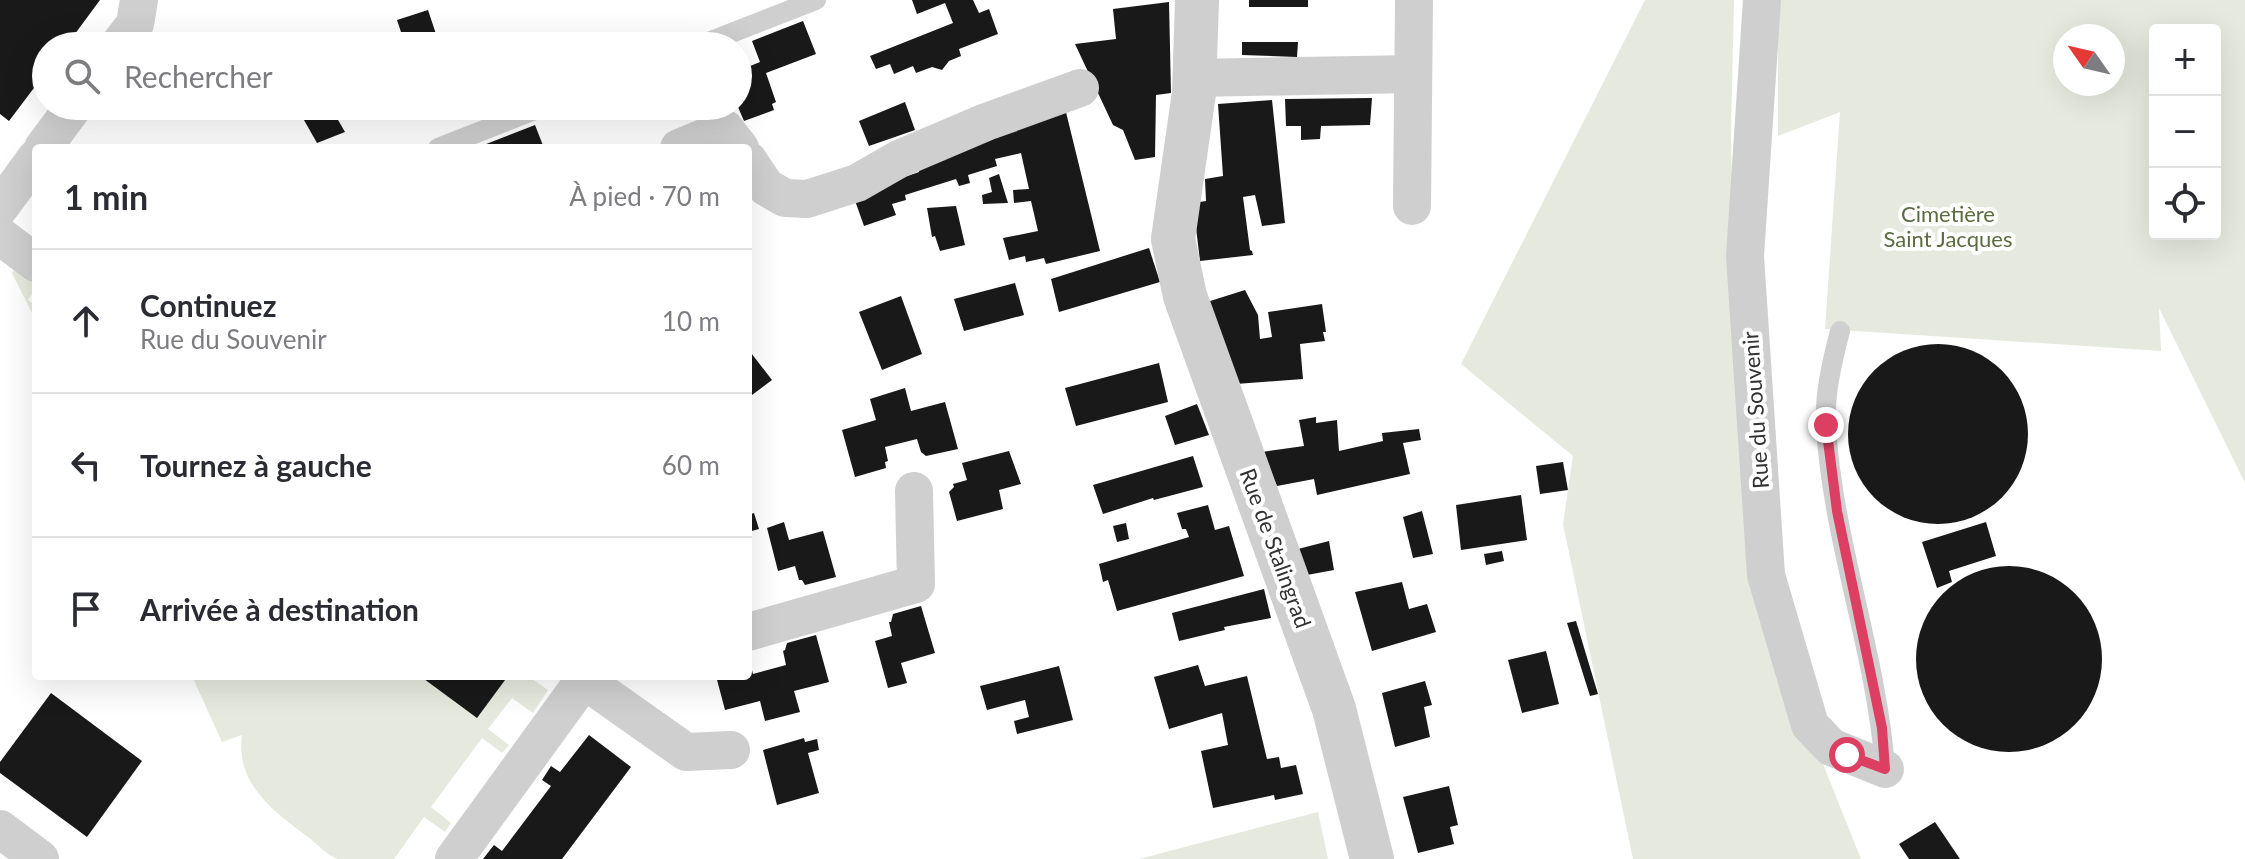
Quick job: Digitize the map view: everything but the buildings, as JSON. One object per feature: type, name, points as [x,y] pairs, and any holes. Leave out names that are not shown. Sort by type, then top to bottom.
[{"type":"street","points":[[129,32],[135,24],[139,0]]},
{"type":"street","name":"Rue de Stalingrad","points":[[1197,0],[1195,78],[1173,239],[1194,323],[1334,709],[1372,859]]},
{"type":"street","points":[[1412,206],[1414,0]]},
{"type":"street","name":"Rue du Souvenir","points":[[1762,0],[1745,256],[1766,575],[1810,725],[1831,747],[1885,769]]},
{"type":"street","points":[[1195,78],[1413,74]]},
{"type":"street","points":[[752,166],[766,187],[785,198],[807,199],[857,183],[899,159],[986,122],[1080,88]]},
{"type":"street","points":[[46,144],[64,120]]},
{"type":"street","points":[[689,144],[725,129],[737,144]]},
{"type":"street","points":[[0,207],[32,163]]},
{"type":"street","points":[[0,236],[32,260]]},
{"type":"street","points":[[752,631],[916,584],[914,491]]},
{"type":"street","points":[[454,859],[584,680]]},
{"type":"street","points":[[590,680],[686,752],[731,750]]},
{"type":"street","points":[[0,829],[40,859]]},
{"type":"lane","points":[[734,32],[816,0]]},
{"type":"lane","points":[[448,144],[509,120]]},
{"type":"lane","points":[[1840,331],[1830,369],[1826,425],[1837,511],[1882,728],[1885,769]]},
{"type":"green space","points":[[1645,0],[1734,0],[1731,133],[1734,326],[1748,576],[1861,859],[1633,859],[1563,524],[1573,456],[1461,364]]},
{"type":"green space","name":"Cimetière Saint Jacques","points":[[1778,0],[2245,0],[2245,483],[2159,308],[2161,351],[1825,329],[1840,112],[1778,136]]},
{"type":"green space","points":[[19,263],[32,273],[32,294],[28,300],[32,303],[32,313],[12,273]]},
{"type":"green space","points":[[194,680],[534,680],[548,690],[533,713],[512,698],[488,729],[509,745],[502,753],[482,738],[431,807],[451,823],[445,832],[424,817],[394,859],[338,859],[326,853],[270,807],[260,795],[245,768],[241,752],[242,735],[222,742]]},
{"type":"green space","points":[[1318,812],[1328,859],[1139,859]]},
{"type":"route","points":[[1826,425],[1837,511],[1882,728],[1885,769],[1847,755]]}]
